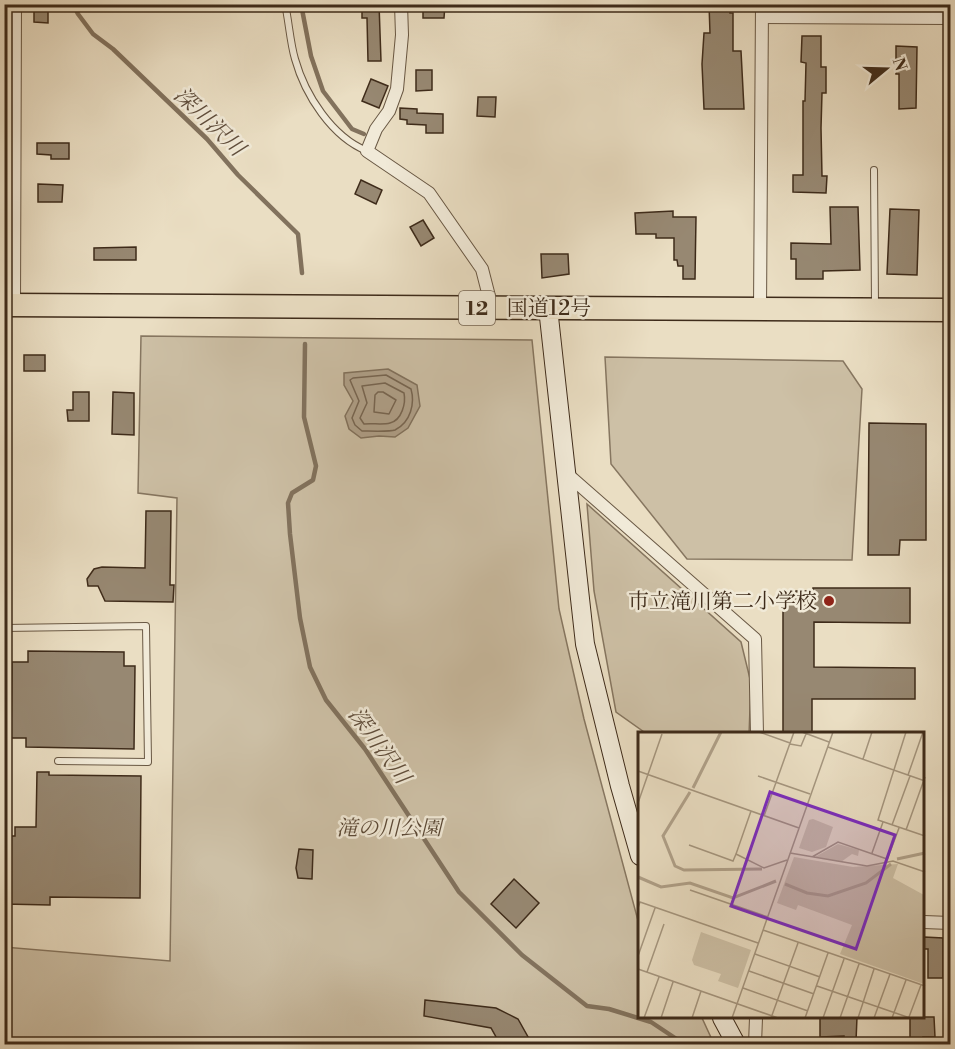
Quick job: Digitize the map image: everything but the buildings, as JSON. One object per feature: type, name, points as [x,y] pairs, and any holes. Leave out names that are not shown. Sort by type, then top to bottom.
[{"type":"highway","name":"国道12号","points":[[9,305],[951,310]]},
{"type":"street","points":[[9,305],[15,4]]},
{"type":"street","points":[[401,4],[402,35],[397,89],[389,111],[376,129],[367,151],[429,193],[482,269],[492,308]]},
{"type":"street","points":[[760,310],[762,11],[951,18]]},
{"type":"street","points":[[548,308],[585,644],[638,849]]},
{"type":"street","points":[[567,474],[755,639],[757,732]]},
{"type":"street","points":[[925,922],[951,923]]},
{"type":"street","points":[[723,1019],[736,1044]]},
{"type":"street","points":[[756,1019],[756,1044]]},
{"type":"lane","points":[[285,4],[295,59],[305,84],[333,126],[351,145],[367,151]]},
{"type":"lane","points":[[874,170],[875,310]]},
{"type":"lane","points":[[4,628],[146,626],[148,762],[58,761]]},
{"type":"green space","name":"滝の川公園","points":[[141,336],[532,340],[559,609],[584,719],[638,921],[638,1019],[702,1019],[714,1044],[5,1044],[4,947],[170,961],[177,498],[138,493]]},
{"type":"green space","points":[[605,357],[843,361],[862,389],[852,560],[687,559],[611,464]]},
{"type":"green space","points":[[587,504],[741,642],[751,683],[749,732],[644,732],[616,712],[594,591]]},
{"type":"water","points":[[388,369],[417,385],[420,406],[408,428],[395,437],[361,438],[349,429],[345,416],[353,401],[344,385],[344,373]]},
{"type":"waterway","name":"深川沢川","points":[[73,4],[93,34],[113,49],[207,139],[238,175],[298,234],[302,273]]},
{"type":"waterway","points":[[301,4],[311,56],[323,91],[352,129],[364,134]]},
{"type":"waterway","name":"深川沢川","points":[[305,344],[304,417],[316,466],[313,480],[292,493],[288,503],[300,618],[310,667],[326,700],[365,749],[459,892],[522,955],[587,1006],[609,1009],[638,1018]]},
{"type":"waterway","name":"深川沢川","points":[[641,1019],[651,1022],[684,1044]]},
{"type":"place","name":"市立滝川第二小学校","points":[[829,601]]}]
